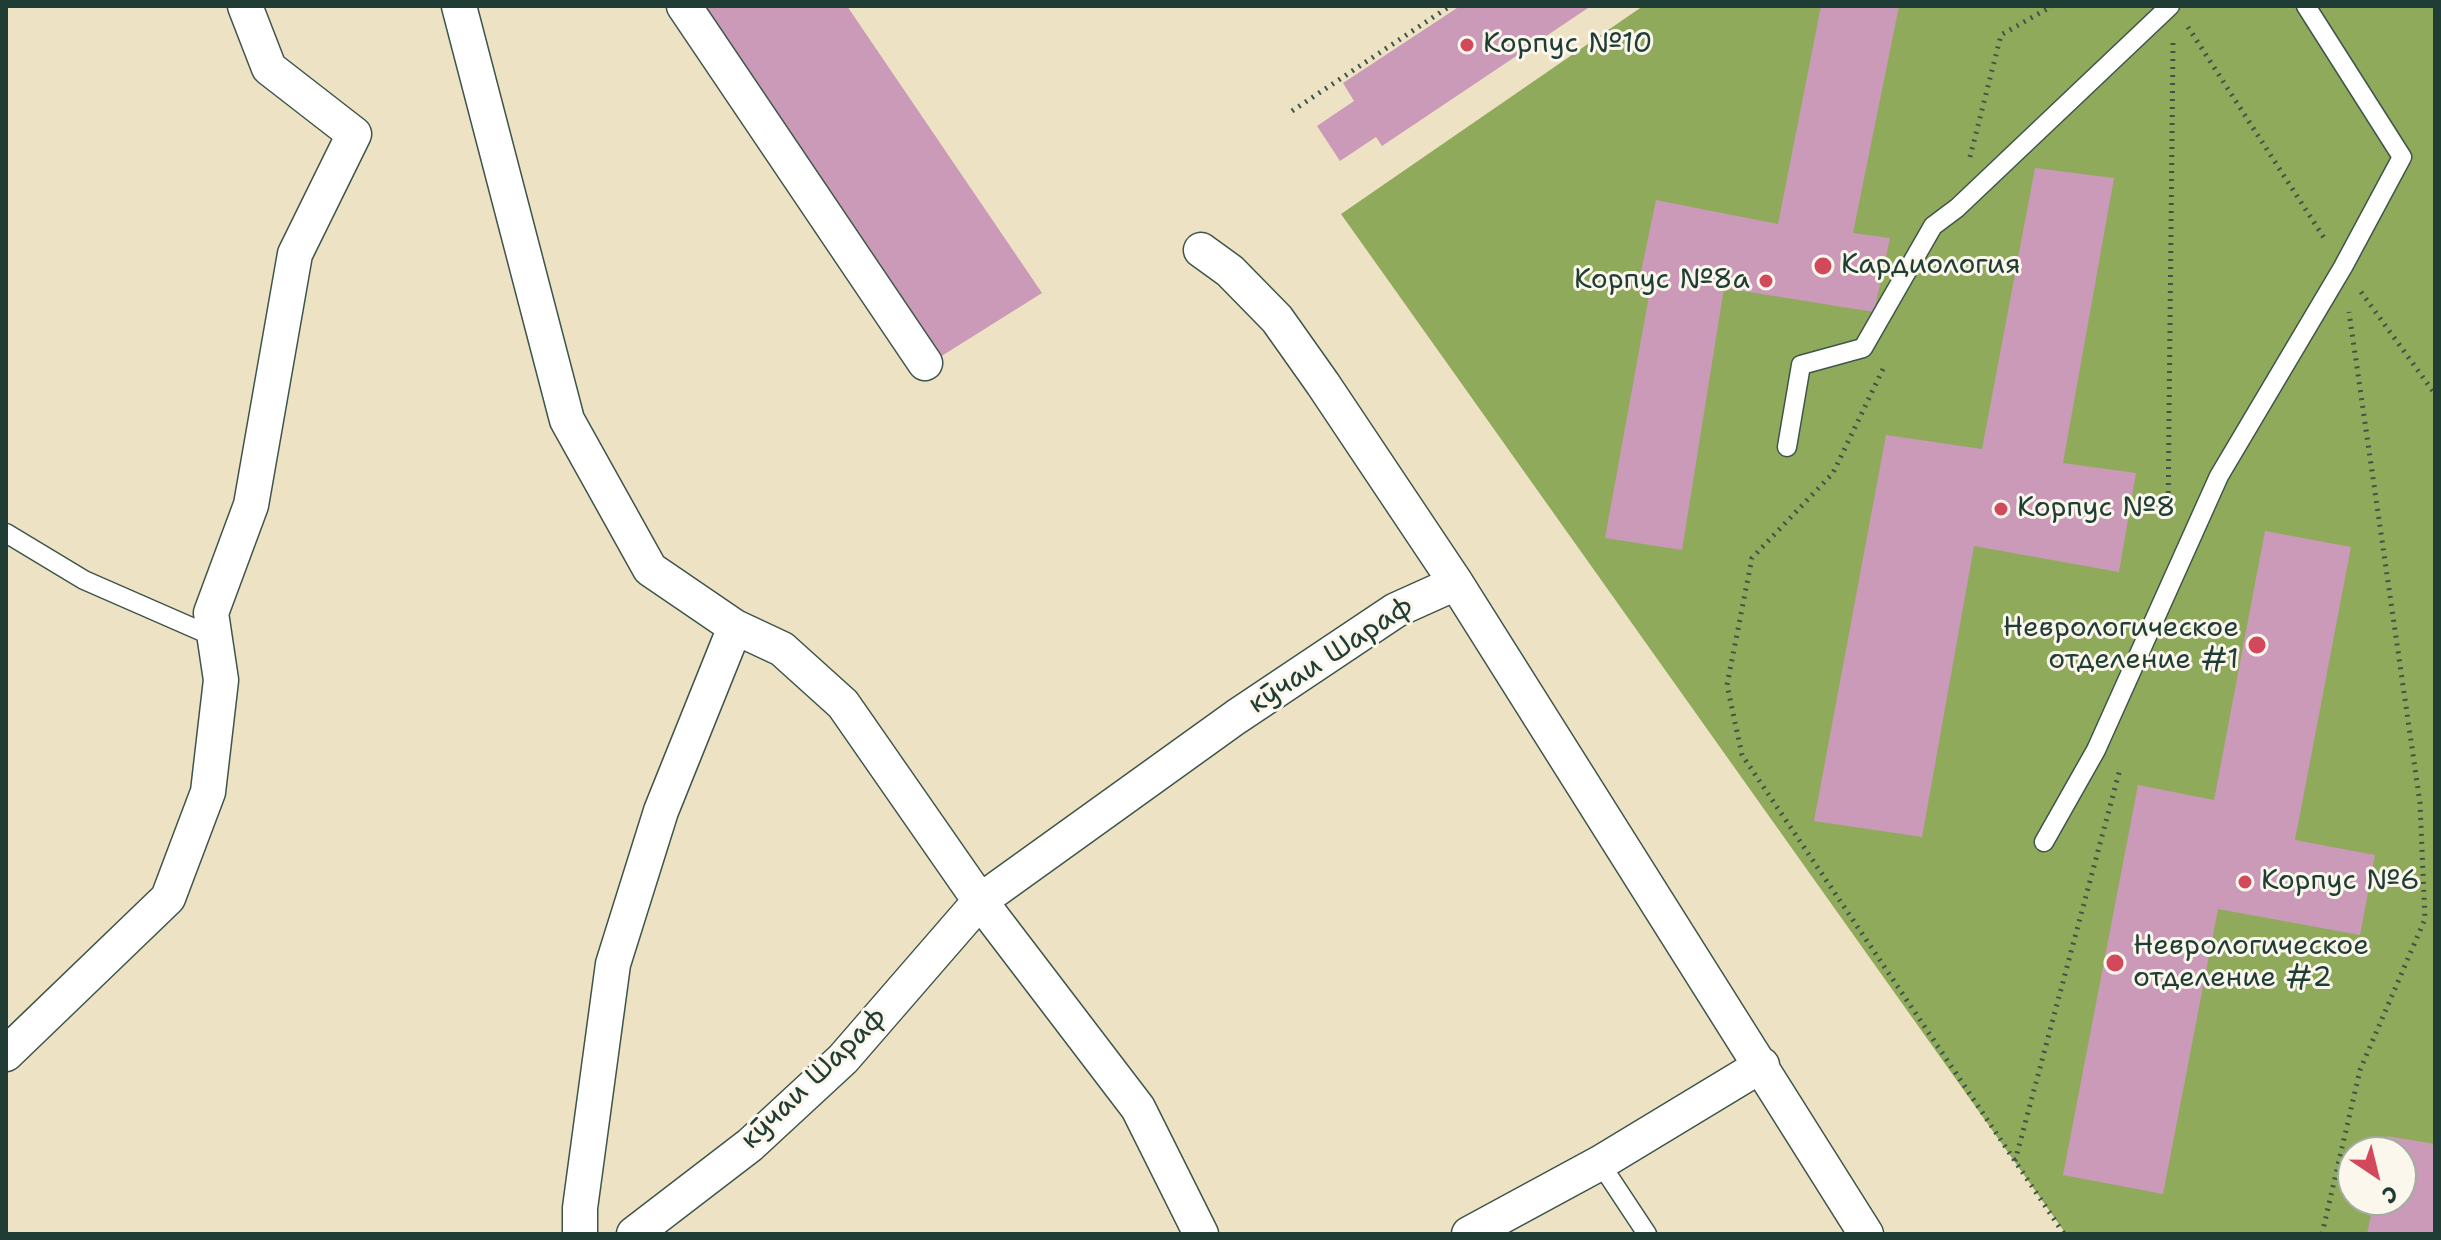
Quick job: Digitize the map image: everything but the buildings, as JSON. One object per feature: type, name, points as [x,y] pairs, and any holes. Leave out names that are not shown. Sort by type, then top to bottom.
[{"type":"street","points":[[6,1054],[168,898],[208,792],[221,680],[212,636],[211,613],[251,505],[295,254],[354,134],[269,68],[245,6]]},
{"type":"street","points":[[459,6],[567,420],[650,569],[735,627],[782,649],[843,704],[980,901],[1138,1108],[1201,1234]]},
{"type":"street","points":[[684,6],[925,363]]},
{"type":"street","points":[[1201,250],[1230,271],[1277,319],[1456,583],[1866,1234]]},
{"type":"street","name":"кӯчаи Шараф","points":[[634,1234],[750,1145],[843,1059],[980,901],[1236,717],[1371,626],[1396,610],[1456,583]]},
{"type":"street","points":[[580,1234],[580,1208],[613,964],[661,811],[735,627]]},
{"type":"street","points":[[1469,1234],[1600,1163],[1762,1065]]},
{"type":"lane","points":[[2044,842],[2096,750],[2219,476],[2343,267],[2402,157],[2306,6]]},
{"type":"lane","points":[[1787,447],[1801,365],[1863,348],[1933,226],[2177,12]]},
{"type":"lane","points":[[6,533],[84,580],[212,636]]},
{"type":"lane","points":[[1600,1163],[1647,1234]]},
{"type":"path","points":[[1292,111],[1450,6]]},
{"type":"path","points":[[1957,208],[2001,35],[2052,6]]},
{"type":"path","points":[[2177,12],[2343,267],[2435,394]]},
{"type":"path","points":[[2168,527],[2173,38]]},
{"type":"path","points":[[2322,1234],[2360,1070],[2425,919],[2420,803],[2343,267]]},
{"type":"path","points":[[1889,357],[1833,473],[1752,558],[1727,685],[1742,755],[2064,1234]]},
{"type":"path","points":[[2014,1161],[2122,760]]},
{"type":"green space","points":[[1643,6],[2435,6],[2435,1234],[2066,1234],[1341,214]]},
{"type":"place","name":"Корпус №10","points":[[1467,45]]},
{"type":"place","name":"Кардиология","points":[[1823,266]]},
{"type":"place","name":"Корпус №8а","points":[[1766,281]]},
{"type":"place","name":"Корпус №8","points":[[2001,509]]},
{"type":"place","name":"Неврологическое отделение #1","points":[[2257,645]]},
{"type":"place","name":"Корпус №6","points":[[2245,882]]},
{"type":"place","name":"Неврологическое отделение #2","points":[[2115,963]]}]
